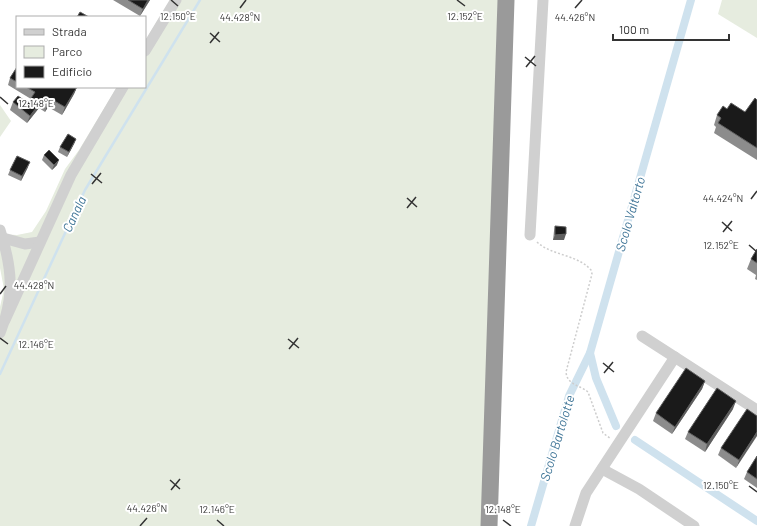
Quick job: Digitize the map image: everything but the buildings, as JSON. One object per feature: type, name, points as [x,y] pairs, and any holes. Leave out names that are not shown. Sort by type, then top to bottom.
[{"type":"highway","points":[[489,526],[506,0]]},
{"type":"highway","points":[[500,526],[516,0]]},
{"type":"street","points":[[146,49],[176,0]]},
{"type":"street","points":[[530,235],[543,0]]},
{"type":"street","points":[[0,333],[70,175],[122,88]]},
{"type":"street","points":[[1,234],[25,244],[40,242]]},
{"type":"street","points":[[1,234],[8,256],[11,284],[5,320]]},
{"type":"street","points":[[642,336],[757,410]]},
{"type":"street","points":[[575,526],[586,493],[675,358]]},
{"type":"street","points":[[602,469],[640,489],[694,526]]},
{"type":"path","points":[[530,235],[541,246],[581,262],[591,270],[592,274],[566,372],[567,378],[571,383],[588,392],[603,433],[618,444]]},
{"type":"green space","points":[[170,0],[498,0],[482,526],[0,526],[0,307],[4,289],[0,268],[0,234],[17,235],[32,232],[46,211],[65,169],[79,150],[116,88],[146,88],[146,39]]},
{"type":"green space","points":[[722,0],[757,0],[757,38],[718,14]]},
{"type":"green space","points":[[0,105],[11,121],[0,137]]},
{"type":"waterway","name":"Canala","points":[[0,374],[85,190],[200,0]]},
{"type":"waterway","name":"Scolo Valtorto","points":[[616,426],[596,378],[590,353],[691,0]]},
{"type":"waterway","name":"Scolo Bartolotte","points":[[531,526],[569,396],[590,353]]},
{"type":"waterway","name":"Scolo Valtorto","points":[[635,440],[757,521]]}]
